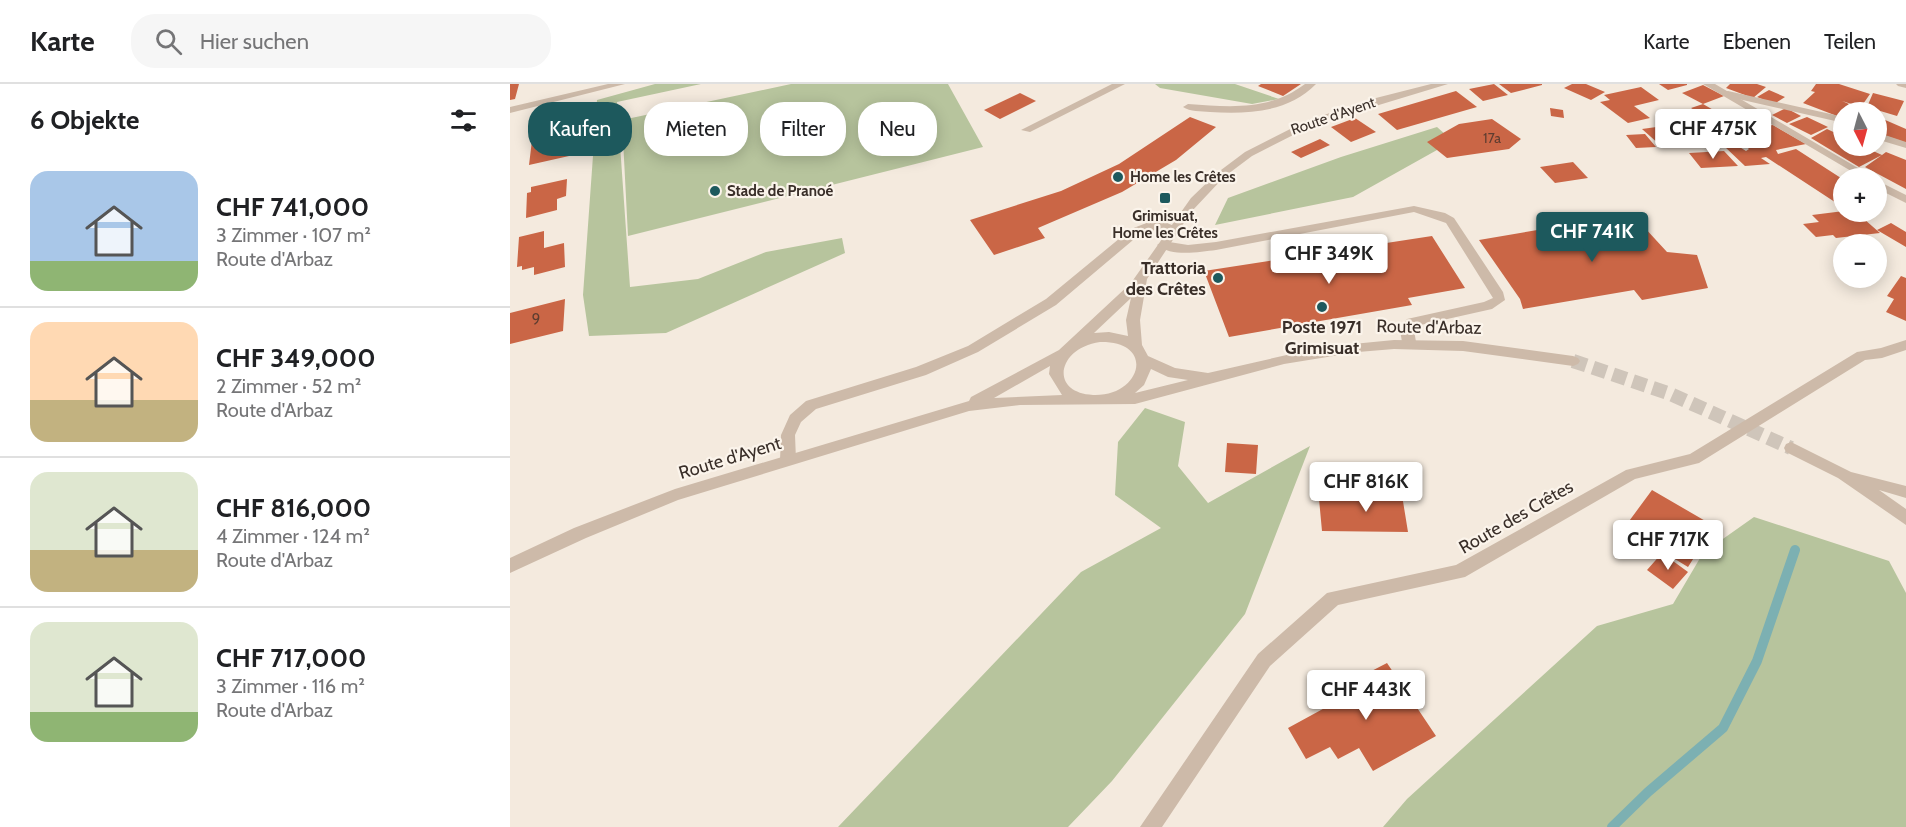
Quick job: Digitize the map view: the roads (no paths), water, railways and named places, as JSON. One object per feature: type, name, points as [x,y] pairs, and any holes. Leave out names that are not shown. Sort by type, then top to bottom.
[{"type":"street","points":[[510,110],[620,84]]},
{"type":"street","points":[[1026,130],[1120,84]]},
{"type":"street","points":[[1188,107],[1246,111],[1267,108],[1287,103],[1311,84]]},
{"type":"street","name":"Route d'Ayent","points":[[969,406],[1067,350],[1116,305],[1142,277],[1173,228],[1211,183],[1266,142],[1328,115],[1443,84]]},
{"type":"street","points":[[1708,84],[1853,168]]},
{"type":"street","points":[[1901,84],[1906,85]]},
{"type":"street","points":[[1728,94],[1833,118]]},
{"type":"street","points":[[1887,139],[1906,145]]},
{"type":"street","points":[[1887,189],[1906,200]]},
{"type":"street","points":[[1163,245],[1188,249],[1216,246],[1414,209],[1442,216],[1449,221],[1499,295],[1499,300],[1487,306],[1412,322],[1407,330],[1409,342]]},
{"type":"street","points":[[788,460],[788,435],[795,419],[811,405],[921,371],[973,349],[1051,302],[1112,249],[1146,225],[1155,224],[1173,228]]},
{"type":"street","name":"Route d'Ayent","points":[[1139,353],[1133,320],[1142,277]]},
{"type":"street","points":[[1102,337],[1121,339],[1139,353],[1143,373],[1138,382],[1125,393],[1108,399],[1088,400],[1071,394],[1059,383],[1056,369],[1067,350],[1083,340],[1102,337]]},
{"type":"street","name":"Route d'Arbaz","points":[[1108,399],[1136,399],[1215,376],[1330,351],[1409,342],[1481,345],[1573,361]]},
{"type":"street","name":"Route des Crêtes","points":[[1150,827],[1264,660],[1333,597],[1459,572],[1631,474],[1694,459],[1862,355],[1882,353],[1906,345]]},
{"type":"street","name":"Route d'Arbaz","points":[[1139,353],[1173,373],[1202,377],[1215,376]]},
{"type":"street","name":"Route d'Ayent","points":[[510,566],[580,533],[675,495],[969,406],[1020,400],[1088,400]]},
{"type":"street","points":[[1791,448],[1843,474],[1906,518]]},
{"type":"street","points":[[1843,474],[1906,492]]},
{"type":"waterway","points":[[1612,827],[1648,792],[1723,728],[1757,661],[1795,550]]},
{"type":"tunnel","points":[[1573,361],[1668,393],[1791,448]]},
{"type":"place","name":"Home les Crêtes","points":[[1118,177]]},
{"type":"place","name":"Stade de Pranoé","points":[[715,191]]},
{"type":"place","name":"Grimisuat, Home les Crêtes","points":[[1165,198]]},
{"type":"place","name":"Trattoria des Crêtes","points":[[1218,278]]},
{"type":"place","name":"Poste 1971 Grimisuat","points":[[1322,307]]}]
